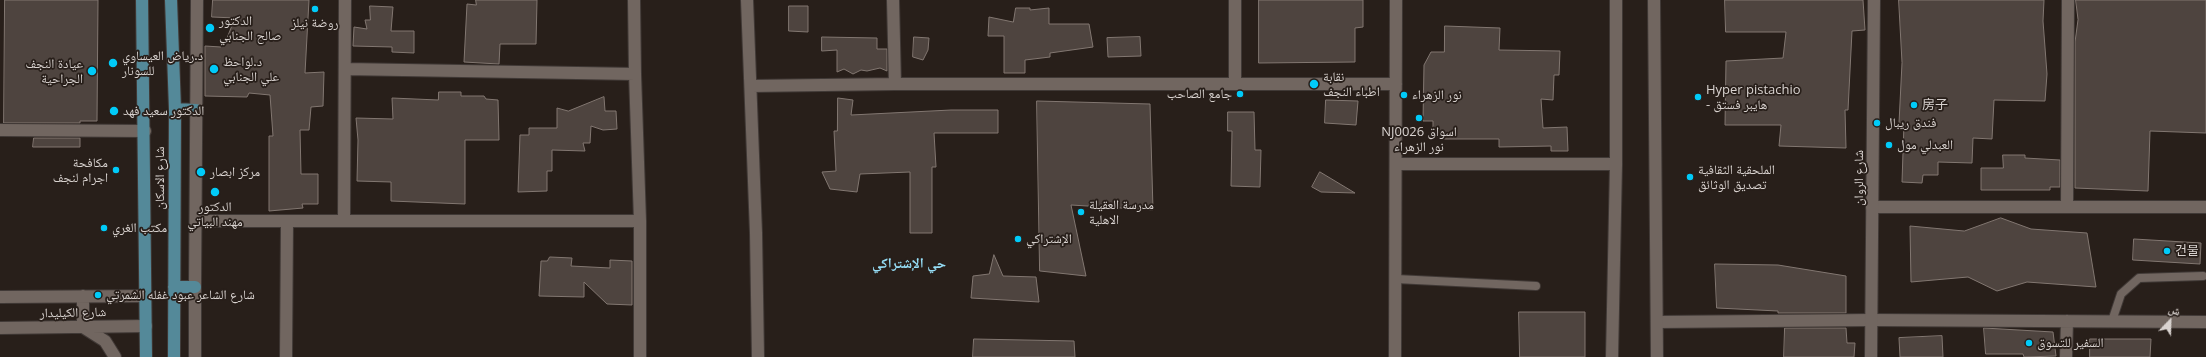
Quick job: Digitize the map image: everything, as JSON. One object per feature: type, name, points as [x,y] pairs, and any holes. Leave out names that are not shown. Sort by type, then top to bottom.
[{"type":"main road","name":"شارع الاسكان","points":[[142,0],[145,130],[146,357]]},
{"type":"main road","name":"شارع الاسكان","points":[[171,0],[175,109],[174,357]]},
{"type":"main road","points":[[175,109],[196,110]]},
{"type":"main road","points":[[174,287],[195,287]]},
{"type":"street","points":[[195,357],[197,0]]},
{"type":"street","points":[[344,221],[345,0]]},
{"type":"street","points":[[634,0],[640,221],[640,357]]},
{"type":"street","points":[[747,0],[751,86],[758,357]]},
{"type":"street","points":[[893,0],[895,84]]},
{"type":"street","points":[[1235,0],[1235,83]]},
{"type":"street","points":[[1395,357],[1396,0]]},
{"type":"street","points":[[1612,357],[1616,164],[1616,0]]},
{"type":"street","points":[[1654,0],[1656,357]]},
{"type":"street","name":"شارع الروان","points":[[1871,357],[1874,0]]},
{"type":"street","points":[[2067,207],[2068,0]]},
{"type":"street","points":[[345,69],[635,74]]},
{"type":"street","points":[[751,86],[895,84],[1396,84]]},
{"type":"street","points":[[0,130],[145,130]]},
{"type":"street","points":[[1396,164],[1616,164]]},
{"type":"street","points":[[1872,207],[2206,207]]},
{"type":"street","points":[[196,222],[287,223],[344,221],[640,221]]},
{"type":"street","points":[[286,357],[287,223]]},
{"type":"street","points":[[83,296],[83,327],[105,341],[115,357]]},
{"type":"street","name":"شارع الكيليدار","points":[[0,297],[146,296]]},
{"type":"street","points":[[1657,322],[1872,320],[2206,322]]},
{"type":"street","points":[[2066,357],[2067,321]]},
{"type":"street","name":"شارع الكيليدار","points":[[0,328],[146,326]]},
{"type":"lane","points":[[2112,321],[2121,294],[2139,278],[2203,276]]},
{"type":"lane","points":[[1396,279],[1536,286]]},
{"type":"building","points":[[5,0],[98,0],[97,121],[80,121],[80,123],[4,123]]},
{"type":"building","points":[[213,0],[309,0],[305,73],[324,72],[323,106],[311,107],[309,130],[300,130],[301,174],[318,174],[318,204],[302,204],[303,208],[269,211],[269,136],[273,136],[270,95],[249,93],[247,97],[205,96],[205,46],[221,47],[221,42],[225,43],[235,18],[212,17]]},
{"type":"building","points":[[476,0],[537,0],[536,44],[500,44],[499,64],[464,62],[467,4],[476,5]]},
{"type":"building","points":[[1259,0],[1363,0],[1363,27],[1355,28],[1355,62],[1259,63]]},
{"type":"building","points":[[1725,0],[1863,0],[1865,30],[1852,31],[1848,110],[1845,110],[1846,148],[1779,146],[1781,125],[1725,125],[1726,61],[1783,58],[1786,32],[1726,32]]},
{"type":"building","points":[[1899,0],[2044,0],[2043,21],[2047,74],[2045,101],[1994,100],[1992,139],[1973,138],[1972,163],[1938,162],[1938,175],[1923,175],[1922,183],[1902,182],[1904,123],[1899,123],[1902,63]]},
{"type":"building","points":[[2076,0],[2206,0],[2206,133],[2150,131],[2148,191],[2075,188],[2075,42],[2078,20]]},
{"type":"building","points":[[370,6],[393,7],[391,31],[414,31],[414,53],[392,52],[392,47],[353,46],[354,27],[367,29],[365,20],[370,20]]},
{"type":"building","points":[[789,6],[808,6],[808,32],[789,31]]},
{"type":"building","points":[[1016,8],[1030,8],[1030,10],[1049,8],[1049,24],[1089,24],[1093,47],[1050,53],[1050,57],[1025,60],[1025,73],[1004,73],[1004,36],[988,36],[989,17],[1013,22]]},
{"type":"building","points":[[1445,26],[1500,28],[1499,50],[1560,51],[1559,75],[1554,75],[1553,100],[1541,99],[1543,128],[1567,127],[1568,151],[1551,151],[1551,146],[1499,147],[1499,139],[1439,139],[1439,137],[1433,136],[1433,121],[1423,121],[1424,65],[1431,52],[1444,52]]},
{"type":"building","points":[[822,37],[877,38],[877,49],[887,49],[887,71],[880,68],[867,71],[861,70],[853,74],[844,69],[837,72],[837,50],[822,51]]},
{"type":"building","points":[[914,37],[929,38],[928,50],[923,60],[913,57]]},
{"type":"building","points":[[1140,37],[1141,56],[1108,57],[1107,38]]},
{"type":"building","points":[[439,92],[461,92],[461,96],[484,96],[486,99],[498,100],[499,140],[465,140],[465,204],[391,201],[391,182],[357,181],[358,140],[356,118],[393,119],[392,98],[438,100]]},
{"type":"building","points":[[604,97],[605,111],[616,111],[617,129],[603,130],[591,126],[590,143],[583,143],[585,151],[552,150],[552,171],[547,171],[547,191],[518,192],[520,135],[529,135],[529,128],[557,128],[557,108],[568,111]]},
{"type":"building","points":[[838,98],[853,100],[851,115],[951,110],[998,110],[998,133],[934,133],[936,167],[932,167],[932,233],[910,233],[910,172],[860,174],[857,192],[830,189],[822,172],[836,171],[834,131],[837,131]]},
{"type":"building","points":[[1326,100],[1358,101],[1356,125],[1325,123]]},
{"type":"building","points":[[1037,101],[1150,104],[1153,210],[1071,205],[1086,276],[1040,271]]},
{"type":"building","points":[[1228,112],[1254,112],[1255,150],[1261,150],[1260,187],[1231,186],[1232,131],[1228,131]]},
{"type":"building","points":[[34,138],[80,138],[80,147],[33,147]]},
{"type":"building","points":[[2003,155],[2025,155],[2025,158],[2060,160],[2060,187],[2050,187],[2050,190],[1981,190],[1981,168],[2003,168]]},
{"type":"building","points":[[1320,172],[1355,193],[1321,192],[1312,187]]},
{"type":"building","points":[[2001,218],[2031,229],[2087,233],[2096,287],[2027,282],[1997,291],[1968,277],[1911,282],[1910,226],[1964,231]]},
{"type":"building","name":"건물","points":[[2134,239],[2201,243],[2200,264],[2133,260]]},
{"type":"building","points":[[994,255],[1003,276],[1036,277],[1039,302],[971,298],[973,276],[989,274]]},
{"type":"building","points":[[550,257],[572,258],[571,266],[610,268],[610,260],[632,261],[632,305],[607,304],[584,282],[584,297],[539,296],[541,261],[547,261]]},
{"type":"building","points":[[1715,264],[1778,265],[1846,276],[1846,313],[1778,313],[1778,311],[1717,308]]},
{"type":"building","points":[[1519,312],[1585,312],[1585,357],[1520,357]]},
{"type":"building","points":[[1785,328],[1846,328],[1847,343],[1855,343],[1854,357],[1784,357]]},
{"type":"building","points":[[1984,328],[2053,332],[2056,356],[2024,357],[2023,354],[1986,354]]},
{"type":"building","points":[[1942,336],[1943,357],[1900,357],[1899,338]]},
{"type":"building","points":[[974,339],[1074,341],[1075,357],[973,357]]},
{"type":"building","points":[[2090,339],[2151,339],[2150,357],[2090,357]]},
{"type":"place","name":"روضة نيلز","points":[[315,9]]},
{"type":"place","name":"الدكتور صالح الجنابي","points":[[210,28]]},
{"type":"place","name":"د.رياض العيساوي للسونار","points":[[113,63]]},
{"type":"place","name":"د.لواحظ علي الجنابي","points":[[214,69]]},
{"type":"place","name":"عيادة النجف الجراحية","points":[[92,71]]},
{"type":"place","name":"نقابة اطباء النجف","points":[[1314,84]]},
{"type":"place","name":"جامع الصاحب","points":[[1240,94]]},
{"type":"place","name":"نور الزهراء","points":[[1404,95]]},
{"type":"place","name":"Hyper pistachio - هايبر فستق","points":[[1698,97]]},
{"type":"place","name":"房子","points":[[1914,105]]},
{"type":"place","name":"الدكتور سعيد فهد","points":[[114,111]]},
{"type":"place","name":"NJ0026 اسواق نور الزهراء","points":[[1419,118]]},
{"type":"place","name":"فندق ريبال","points":[[1877,123]]},
{"type":"place","name":"العبدلي مول","points":[[1889,145]]},
{"type":"place","name":"مکافحة اجرام لنجف","points":[[116,170]]},
{"type":"place","name":"مركز ابصار","points":[[201,172]]},
{"type":"place","name":"الملحقية الثقافية تصديق الوثائق","points":[[1690,177]]},
{"type":"place","name":"الدكتور مهند البياتي","points":[[215,192]]},
{"type":"place","name":"مدرسة العقيلة الاهلية","points":[[1081,212]]},
{"type":"place","name":"مكتب الغري","points":[[104,228]]},
{"type":"place","name":"الإشتراكي","points":[[1018,239]]},
{"type":"place","name":"건물","points":[[2167,251]]},
{"type":"place","name":"شارع الشاعر عبود غفله الشمرتي","points":[[98,295]]},
{"type":"place","name":"السفير للتسوق","points":[[2029,343]]},
{"type":"district","name":"حي الإشتراكي","points":[[909,264]]}]
